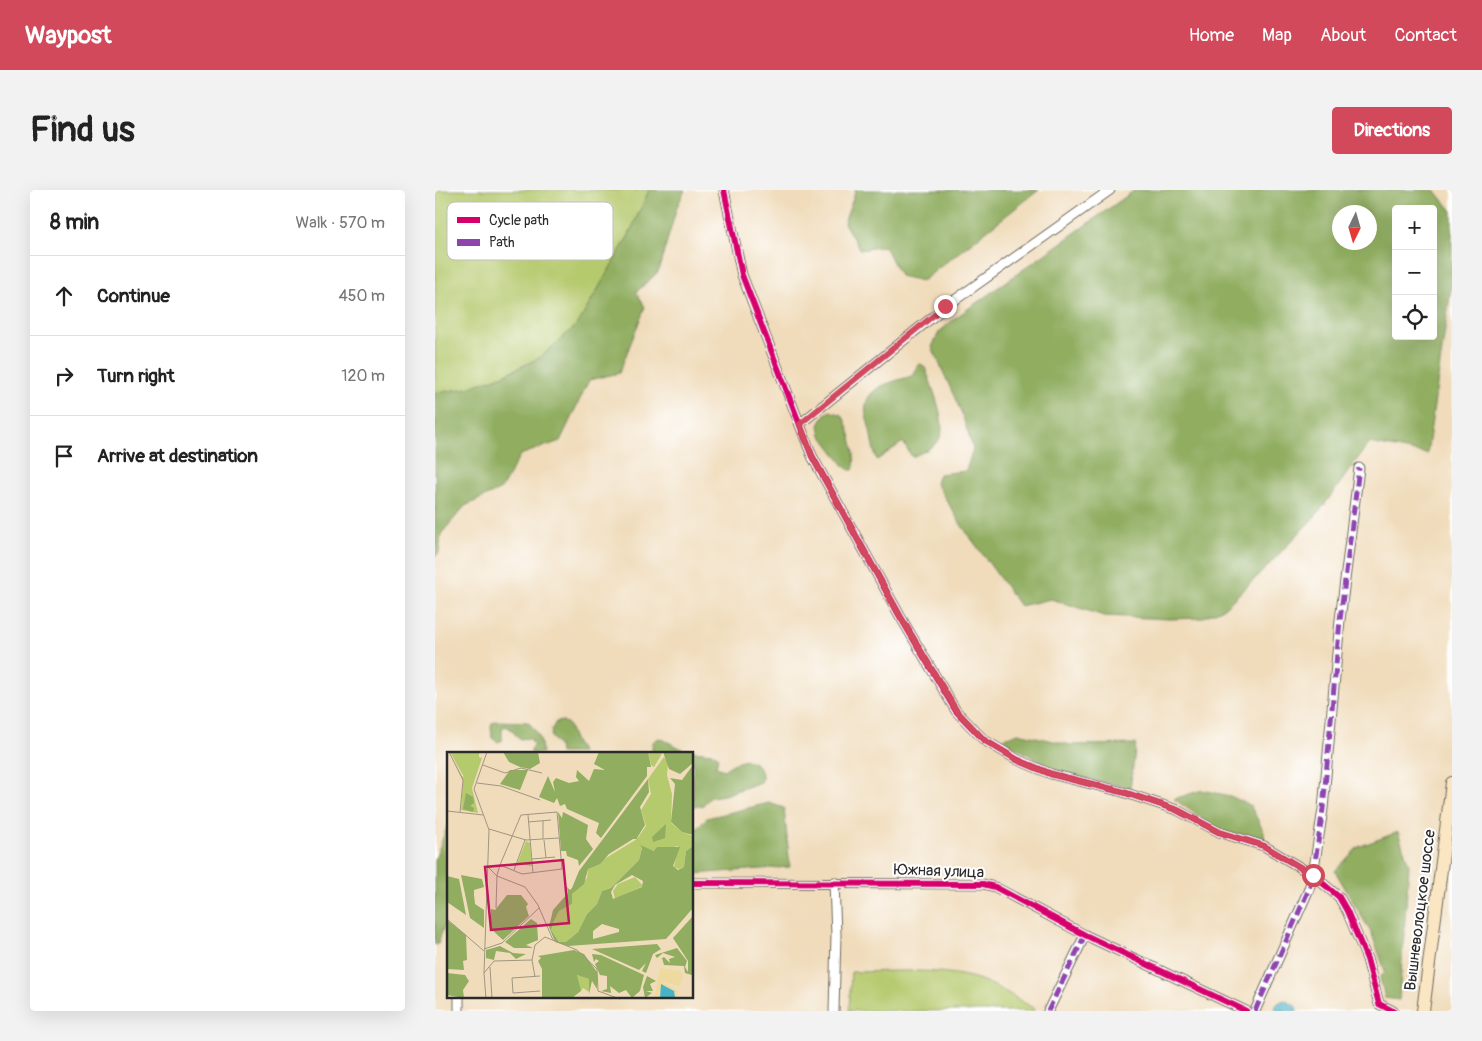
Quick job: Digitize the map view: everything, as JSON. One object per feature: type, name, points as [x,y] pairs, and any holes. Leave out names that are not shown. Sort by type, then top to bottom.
[{"type":"main road","name":"Вышневолоцкое шоссе","points":[[1423,1011],[1452,783]]},
{"type":"street","points":[[724,190],[742,275],[812,456],[900,616],[956,710],[984,740],[1017,760],[1051,774],[1123,792],[1177,810],[1219,832],[1264,846],[1313,875],[1331,888],[1343,904],[1367,959],[1376,998],[1379,1004],[1393,1011]]},
{"type":"street","points":[[800,424],[945,306],[1110,190]]},
{"type":"street","points":[[1255,1011],[1309,889],[1313,875],[1323,810],[1340,620],[1359,468]]},
{"type":"street","points":[[834,882],[836,912],[834,1011]]},
{"type":"street","name":"Южная улица","points":[[694,883],[983,884],[995,888],[1085,935],[1246,1011]]},
{"type":"street","points":[[1048,1011],[1085,935]]},
{"type":"street","points":[[459,998],[459,1011]]},
{"type":"green space","points":[[435,190],[649,190],[628,237],[578,324],[541,357],[504,375],[468,388],[435,393]]},
{"type":"green space","points":[[649,190],[685,190],[677,207],[658,272],[636,292],[645,307],[619,373],[589,380],[560,441],[520,455],[501,489],[465,506],[441,534],[439,553],[435,557],[435,393],[468,388],[504,375],[541,357],[578,324],[628,237]]},
{"type":"green space","points":[[855,190],[1039,190],[922,281],[900,276],[885,246],[860,250],[844,223]]},
{"type":"green space","points":[[1135,190],[1435,190],[1452,211],[1452,281],[1427,454],[1369,443],[1319,512],[1262,572],[1224,608],[1201,618],[1169,619],[1104,616],[1051,599],[1020,606],[962,526],[936,483],[939,474],[966,471],[973,449],[962,414],[932,347],[939,332],[958,316]]},
{"type":"green space","points":[[921,364],[925,367],[937,402],[942,429],[941,436],[932,446],[912,457],[903,442],[877,460],[866,414],[866,404],[869,397],[873,392],[886,384],[914,375],[918,365]]},
{"type":"green space","points":[[830,411],[842,415],[847,427],[854,450],[853,470],[845,467],[821,435],[819,425],[825,414]]},
{"type":"green space","points":[[496,721],[528,722],[539,736],[542,752],[531,752],[534,745],[530,738],[519,739],[506,726],[502,728],[502,740],[498,742],[492,738],[492,723]]},
{"type":"green space","points":[[563,721],[568,724],[581,752],[560,752],[559,747],[551,737],[552,729],[556,722]]},
{"type":"green space","points":[[1018,733],[1071,745],[1136,744],[1130,788],[1057,772],[1002,739]]},
{"type":"green space","points":[[660,738],[684,750],[712,753],[718,756],[716,767],[724,770],[737,762],[751,761],[760,769],[761,782],[724,795],[711,797],[702,806],[694,806],[694,752],[655,752],[652,750],[654,741]]},
{"type":"green space","points":[[1202,790],[1230,796],[1250,805],[1264,832],[1265,844],[1220,831],[1174,799]]},
{"type":"green space","points":[[769,803],[784,808],[790,867],[694,874],[694,831],[707,818]]},
{"type":"green space","points":[[447,827],[447,917],[438,944],[435,945],[435,860]]},
{"type":"green space","points":[[1398,832],[1409,865],[1399,1000],[1385,998],[1380,978],[1385,971],[1372,934],[1335,871],[1358,847]]},
{"type":"green space","points":[[921,971],[956,974],[988,983],[1035,1009],[1034,1011],[849,1011],[851,972]]},
{"type":"water","points":[[1284,1000],[1296,1006],[1297,1011],[1277,1011],[1275,1007]]},
{"type":"marked path","points":[[1255,1011],[1309,889],[1313,875],[1323,809],[1340,620],[1359,468]]},
{"type":"marked path","points":[[1048,1011],[1085,935]]},
{"type":"cycle path","points":[[724,190],[742,275],[812,456],[900,616],[956,711],[984,740],[1018,760],[1051,774],[1123,792],[1177,810],[1219,832],[1264,846],[1313,875],[1339,897],[1347,911],[1367,959],[1379,1004],[1393,1011]]},
{"type":"cycle path","points":[[694,883],[983,884],[995,887],[1085,935],[1246,1011]]},
{"type":"route","points":[[945,306],[800,424],[812,456],[900,616],[956,710],[984,740],[1017,760],[1051,774],[1123,792],[1177,810],[1219,832],[1264,846],[1313,875]]}]
